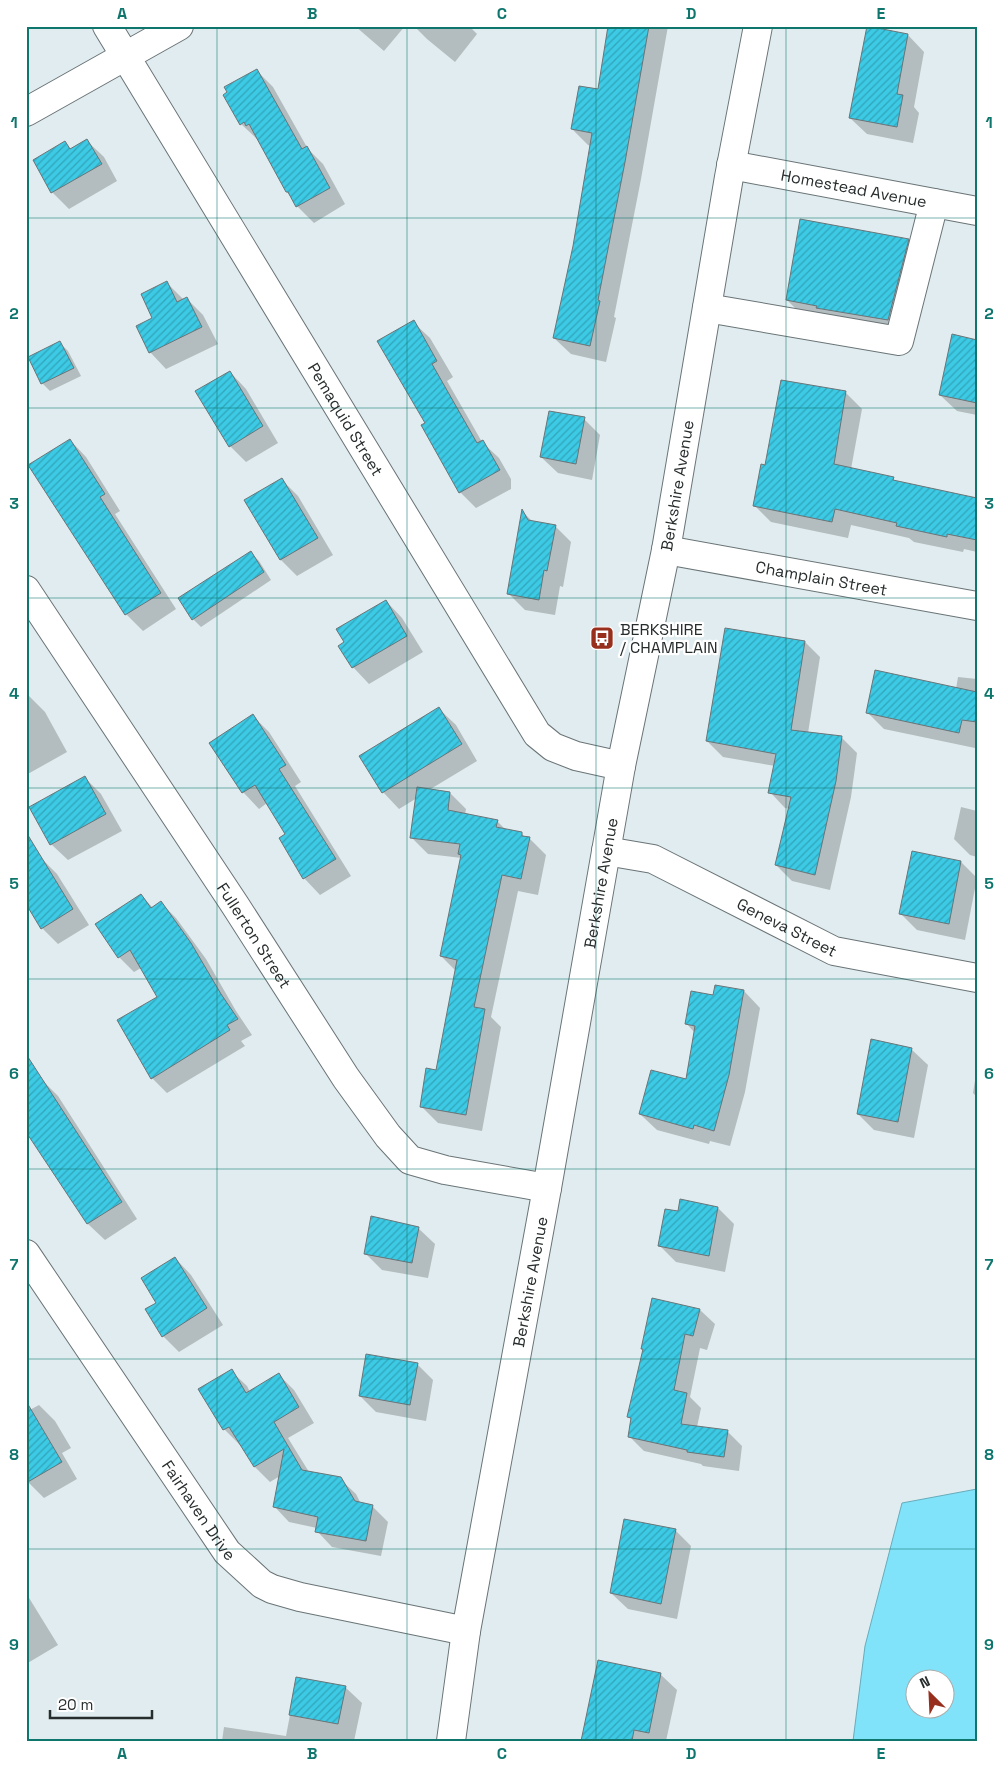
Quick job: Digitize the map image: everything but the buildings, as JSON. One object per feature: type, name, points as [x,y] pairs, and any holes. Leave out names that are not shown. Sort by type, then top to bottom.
[{"type":"street","name":"Pemaquid Street","points":[[106,26],[538,734],[553,747],[576,756],[621,766]]},
{"type":"street","points":[[26,112],[179,26]]},
{"type":"street","name":"Berkshire Avenue","points":[[451,1741],[466,1632],[547,1188],[621,766],[666,550],[731,165],[758,26]]},
{"type":"street","name":"Homestead Avenue","points":[[731,165],[977,211]]},
{"type":"street","points":[[707,308],[899,341],[934,203]]},
{"type":"street","name":"Champlain Street","points":[[666,550],[977,606]]},
{"type":"street","name":"Fullerton Street","points":[[26,590],[346,1078],[388,1136],[410,1160],[445,1170],[547,1188]]},
{"type":"street","name":"Geneva Street","points":[[606,851],[653,859],[834,951],[977,978]]},
{"type":"street","name":"Fairhaven Drive","points":[[26,1254],[227,1552],[262,1584],[300,1597],[466,1632]]},
{"type":"water","points":[[977,1489],[977,1741],[853,1741],[865,1646],[902,1503]]},
{"type":"place","name":"BERKSHIRE / CHAMPLAIN","points":[[602,638]]}]
